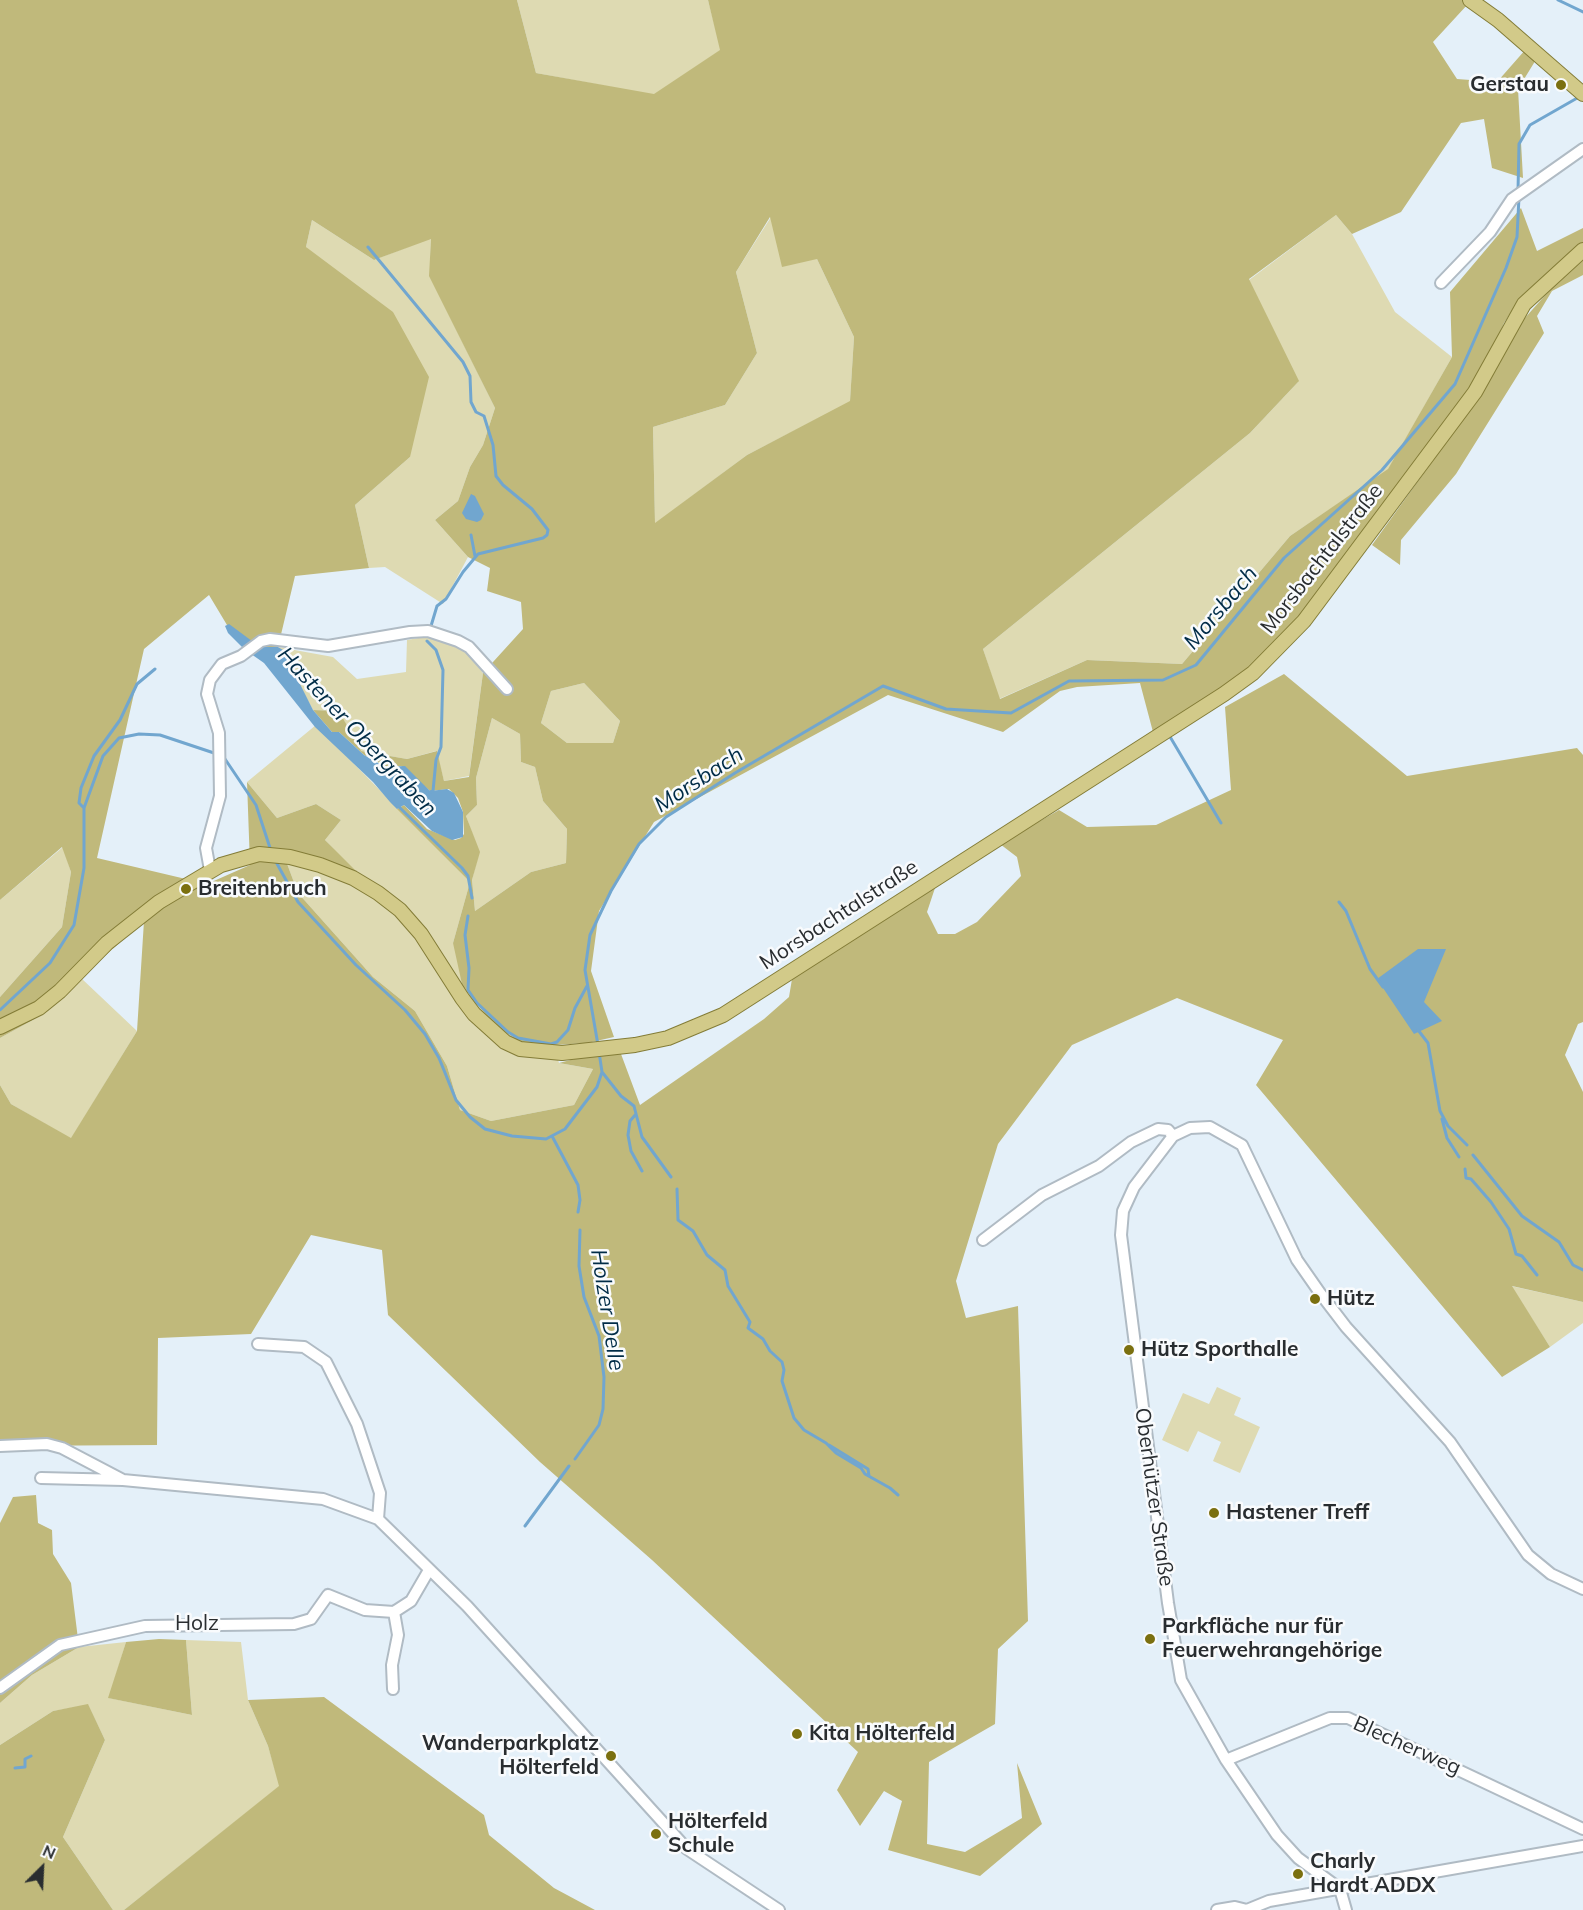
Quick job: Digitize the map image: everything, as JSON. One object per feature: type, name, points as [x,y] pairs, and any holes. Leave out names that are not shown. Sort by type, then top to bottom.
[{"type":"main road","points":[[1470,0],[1498,20],[1579,90]]},
{"type":"main road","name":"Morsbachtalstraße","points":[[0,1027],[39,1008],[60,991],[107,943],[144,912],[210,870],[238,858],[259,854],[280,855],[320,865],[353,878],[400,910],[434,951],[462,998],[487,1027],[520,1049],[540,1052],[606,1050],[668,1038],[723,1015],[1240,684],[1304,621],[1475,392],[1524,304],[1583,250]]},
{"type":"street","points":[[1441,283],[1490,232],[1512,199],[1583,148]]},
{"type":"street","points":[[210,870],[206,848],[219,803],[219,748],[217,721],[207,694],[210,680],[222,664],[251,647],[279,638],[328,646],[428,631],[469,647],[507,689]]},
{"type":"street","points":[[983,1240],[1042,1195],[1099,1166],[1150,1131],[1162,1129],[1173,1136],[1197,1127],[1217,1129],[1242,1145],[1297,1260],[1346,1328],[1450,1442],[1528,1555],[1545,1570],[1583,1589]]},
{"type":"street","name":"Oberhützer Straße","points":[[1173,1136],[1134,1187],[1123,1211],[1120,1235],[1168,1603],[1181,1680],[1226,1760],[1277,1835],[1298,1858],[1340,1889]]},
{"type":"street","points":[[258,1344],[304,1347],[326,1362],[357,1424],[380,1493],[378,1519]]},
{"type":"street","points":[[0,1446],[47,1444],[62,1448],[123,1480]]},
{"type":"street","points":[[41,1478],[123,1480],[153,1485],[322,1499],[378,1519],[467,1606],[687,1849],[779,1910]]},
{"type":"street","points":[[393,1689],[392,1665],[398,1635],[394,1612],[411,1601],[429,1570]]},
{"type":"street","name":"Holz","points":[[0,1688],[60,1645],[145,1626],[294,1624],[311,1619],[328,1595],[365,1610],[394,1612]]},
{"type":"street","name":"Blecherweg","points":[[1226,1760],[1330,1718],[1348,1718],[1583,1829]]},
{"type":"street","points":[[1217,1910],[1235,1907],[1247,1910],[1269,1901],[1583,1846]]},
{"type":"street","points":[[1340,1889],[1346,1910]]},
{"type":"shaded area","points":[[0,0],[517,0],[536,73],[654,94],[720,50],[708,0],[1464,0],[1468,4],[1433,42],[1457,79],[1497,82],[1526,49],[1537,58],[1518,89],[1523,178],[1492,168],[1484,119],[1461,123],[1401,212],[1352,234],[1336,215],[1249,279],[1299,381],[1250,433],[983,649],[1000,699],[1087,660],[1182,664],[1290,536],[1388,469],[1452,357],[1450,292],[1521,208],[1537,251],[1583,228],[1583,243],[1521,297],[1504,323],[1479,378],[1286,633],[1252,667],[1153,732],[1140,683],[1077,687],[1060,691],[1003,732],[888,695],[654,822],[599,911],[591,971],[614,1037],[587,1043],[554,1045],[522,1042],[493,1024],[462,984],[453,943],[470,882],[397,809],[404,805],[427,829],[455,840],[464,834],[463,812],[458,798],[449,789],[430,791],[401,766],[389,768],[364,755],[339,732],[332,732],[313,710],[339,711],[361,751],[407,759],[437,751],[444,781],[469,777],[483,673],[523,629],[521,602],[487,591],[490,568],[468,557],[435,520],[458,501],[470,467],[483,445],[495,408],[429,276],[431,239],[374,260],[312,220],[306,247],[393,312],[429,377],[410,457],[355,505],[369,568],[295,576],[278,647],[260,647],[227,625],[209,595],[144,649],[97,858],[207,884],[250,865],[247,782],[277,818],[316,804],[341,820],[325,840],[357,872],[283,853],[298,893],[373,977],[415,1011],[447,1066],[460,1110],[491,1121],[574,1105],[593,1069],[559,1063],[578,1058],[621,1054],[640,1105],[764,1019],[789,997],[792,979],[935,888],[927,912],[938,934],[955,934],[977,922],[1021,876],[1017,857],[1000,844],[1059,810],[1087,827],[1156,825],[1231,790],[1225,707],[1284,674],[1407,776],[1577,748],[1583,755],[1583,1022],[1578,1024],[1565,1055],[1583,1092],[1583,1302],[1512,1286],[1550,1347],[1502,1377],[1256,1085],[1283,1040],[1177,998],[1072,1045],[998,1144],[956,1281],[966,1318],[1018,1306],[1028,1621],[998,1649],[995,1724],[929,1762],[927,1844],[965,1852],[1022,1818],[1017,1763],[1042,1824],[980,1876],[888,1850],[902,1801],[884,1791],[860,1826],[837,1790],[858,1752],[652,1560],[540,1462],[388,1315],[382,1250],[311,1235],[251,1334],[158,1338],[157,1445],[0,1446],[0,1085],[11,1104],[71,1138],[137,1031],[144,921],[33,1020],[0,1038],[0,997],[62,927],[71,872],[62,847],[0,900]],"holes":[[[770,217],[782,267],[817,259],[854,337],[850,401],[747,455],[655,523],[653,427],[725,405],[757,353],[736,272]],[[584,683],[620,721],[613,743],[567,743],[541,723],[551,691]],[[492,718],[520,734],[521,762],[535,767],[543,801],[567,829],[566,863],[531,872],[475,911],[472,880],[480,852],[466,816],[477,805],[476,778]]]},
{"type":"shaded area","points":[[517,0],[708,0],[721,50],[654,95],[536,73]]},
{"type":"shaded area","points":[[1336,215],[1352,234],[1395,312],[1452,357],[1388,470],[1290,536],[1182,664],[1087,660],[999,699],[983,649],[1250,433],[1298,382],[1249,280]]},
{"type":"shaded area","points":[[771,217],[817,259],[854,337],[850,402],[747,455],[655,524],[653,427],[725,405],[757,353],[736,272]]},
{"type":"shaded area","points":[[312,220],[374,260],[431,238],[430,276],[495,408],[483,445],[470,467],[458,501],[435,520],[468,557],[443,604],[385,567],[369,568],[355,505],[410,457],[306,247]]},
{"type":"shaded area","points":[[1583,258],[1583,275],[1552,291],[1537,316],[1544,333],[1456,474],[1401,540],[1400,565],[1372,545],[1486,387],[1516,328],[1556,283]]},
{"type":"shaded area","points":[[429,636],[462,646],[483,673],[469,776],[444,781],[436,751],[407,759],[360,751],[339,711],[313,710],[278,647],[333,657],[357,679],[406,672],[407,640]]},
{"type":"shaded area","points":[[584,683],[620,721],[613,743],[567,743],[541,723],[551,691]]},
{"type":"shaded area","points":[[492,718],[520,734],[521,762],[535,767],[543,801],[567,829],[566,863],[531,872],[475,911],[472,880],[479,852],[466,816],[477,805],[476,778]]},
{"type":"shaded area","points":[[316,725],[470,882],[453,943],[522,1042],[554,1045],[559,1063],[593,1069],[574,1105],[491,1121],[460,1110],[447,1066],[415,1011],[373,977],[298,893],[283,853],[355,872],[325,840],[341,820],[316,804],[277,818],[247,782]]},
{"type":"shaded area","points":[[63,847],[71,872],[62,927],[0,997],[0,900]]},
{"type":"shaded area","points":[[81,978],[137,1031],[71,1139],[11,1104],[0,1085],[0,1038],[33,1020]]},
{"type":"shaded area","points":[[1511,1286],[1583,1302],[1583,1323],[1550,1347]]},
{"type":"shaded area","points":[[1217,1387],[1241,1398],[1234,1415],[1260,1427],[1240,1473],[1213,1461],[1221,1442],[1198,1431],[1188,1452],[1162,1440],[1183,1393],[1209,1404]]},
{"type":"shaded area","points":[[36,1495],[38,1523],[52,1530],[53,1554],[71,1583],[79,1647],[32,1675],[0,1703],[0,1523],[13,1497]]},
{"type":"shaded area","points":[[159,1639],[186,1640],[192,1715],[108,1698],[126,1642]]},
{"type":"shaded area","points":[[186,1640],[241,1642],[248,1700],[268,1746],[280,1786],[124,1910],[113,1910],[63,1837],[105,1740],[88,1705],[53,1711],[0,1745],[0,1703],[32,1675],[79,1647],[126,1642],[109,1698],[192,1715]]},
{"type":"shaded area","points":[[324,1697],[484,1815],[489,1835],[554,1888],[595,1910],[124,1910],[279,1786],[268,1746],[248,1700]]},
{"type":"shaded area","points":[[88,1704],[105,1740],[63,1837],[113,1910],[0,1910],[0,1745],[53,1711]]},
{"type":"water","points":[[471,494],[475,496],[484,514],[477,522],[466,519],[462,513]]},
{"type":"water","points":[[229,624],[260,647],[278,647],[283,650],[313,710],[332,732],[339,732],[364,755],[385,767],[405,766],[430,791],[447,789],[454,793],[463,812],[463,837],[452,840],[432,831],[404,805],[397,809],[373,782],[315,727],[264,663],[244,649],[228,633],[225,626]]},
{"type":"water","points":[[1418,949],[1446,949],[1424,1002],[1442,1021],[1414,1034],[1377,979]]},
{"type":"waterway","points":[[1558,0],[1583,12]]},
{"type":"waterway","name":"Morsbach","points":[[1518,191],[1519,144],[1530,125],[1579,97]]},
{"type":"waterway","name":"Morsbach","points":[[598,1045],[585,970],[590,935],[611,891],[639,844],[666,817],[735,773],[883,686],[946,709],[1011,713],[1069,681],[1163,680],[1196,665],[1284,558],[1382,470],[1455,384],[1506,268],[1517,237],[1519,197]]},
{"type":"waterway","points":[[368,247],[463,362],[470,376],[471,402],[476,412],[484,416],[493,445],[496,476],[503,485],[532,509],[548,530],[547,535],[543,538],[478,554],[446,599],[437,606],[431,626]]},
{"type":"waterway","points":[[471,535],[475,556]]},
{"type":"waterway","points":[[427,641],[436,650],[443,670],[441,747],[436,760],[433,791],[430,792]]},
{"type":"waterway","points":[[84,808],[79,803],[81,788],[94,756],[120,720],[137,684],[155,669]]},
{"type":"waterway","name":"Morsbach","points":[[0,1010],[50,963],[74,925],[84,868],[84,808],[103,756],[119,738],[139,734],[160,735],[217,754]]},
{"type":"waterway","points":[[1169,735],[1221,823]]},
{"type":"waterway","name":"Morsbach","points":[[223,756],[256,805],[271,851]]},
{"type":"waterway","name":"Hastener Obergraben","points":[[397,805],[462,868],[468,876],[472,898]]},
{"type":"waterway","name":"Morsbach","points":[[275,860],[298,902],[356,965],[405,1010],[425,1034],[439,1058],[456,1100],[470,1117],[485,1129],[512,1136],[546,1139],[565,1129],[597,1087],[602,1072],[599,1052]]},
{"type":"waterway","points":[[1339,902],[1346,911],[1370,969],[1383,987]]},
{"type":"waterway","name":"Hastener Obergraben","points":[[468,916],[465,935],[469,968],[468,990],[477,1003],[508,1032],[518,1038],[551,1044],[557,1042],[568,1030],[575,1008],[587,986]]},
{"type":"waterway","points":[[1418,1030],[1428,1043],[1440,1111],[1448,1126],[1467,1145]]},
{"type":"waterway","points":[[602,1072],[621,1096],[634,1106],[642,1137],[671,1177]]},
{"type":"waterway","points":[[636,1114],[630,1121],[628,1135],[631,1151],[642,1171]]},
{"type":"waterway","points":[[1442,1119],[1447,1138],[1459,1157]]},
{"type":"waterway","name":"Holzer Delle","points":[[552,1136],[578,1185],[580,1200],[578,1212]]},
{"type":"waterway","points":[[1473,1155],[1522,1216],[1559,1242],[1573,1265],[1583,1270]]},
{"type":"waterway","points":[[1465,1169],[1466,1178],[1471,1179],[1491,1202],[1509,1229],[1516,1254],[1522,1256],[1537,1275]]},
{"type":"waterway","points":[[677,1189],[678,1220],[693,1231],[707,1255],[725,1270],[728,1286],[750,1322],[748,1328],[763,1339],[770,1351],[782,1362],[784,1370],[782,1381],[794,1418],[804,1430],[826,1443],[836,1453],[861,1468],[865,1474],[898,1495]]},
{"type":"waterway","name":"Holzer Delle","points":[[575,1459],[599,1425],[603,1409],[604,1377],[599,1336],[584,1297],[579,1266],[580,1230]]},
{"type":"waterway","points":[[829,1445],[868,1469],[869,1476]]},
{"type":"waterway","name":"Holzer Delle","points":[[525,1526],[569,1466]]},
{"type":"waterway","points":[[15,1768],[25,1767],[25,1759],[31,1756]]},
{"type":"place","name":"Gerstau","points":[[1561,85]]},
{"type":"place","name":"Breitenbruch","points":[[186,889]]},
{"type":"place","name":"Hütz","points":[[1315,1299]]},
{"type":"place","name":"Hütz Sporthalle","points":[[1129,1350]]},
{"type":"place","name":"Hastener Treff","points":[[1214,1513]]},
{"type":"place","name":"Parkfläche nur für Feuerwehrangehörige","points":[[1150,1639]]},
{"type":"place","name":"Kita Hölterfeld","points":[[797,1734]]},
{"type":"place","name":"Wanderparkplatz Hölterfeld","points":[[611,1756]]},
{"type":"place","name":"Hölterfeld Schule","points":[[656,1834]]},
{"type":"place","name":"Charly Hardt ADDX","points":[[1298,1874]]}]
